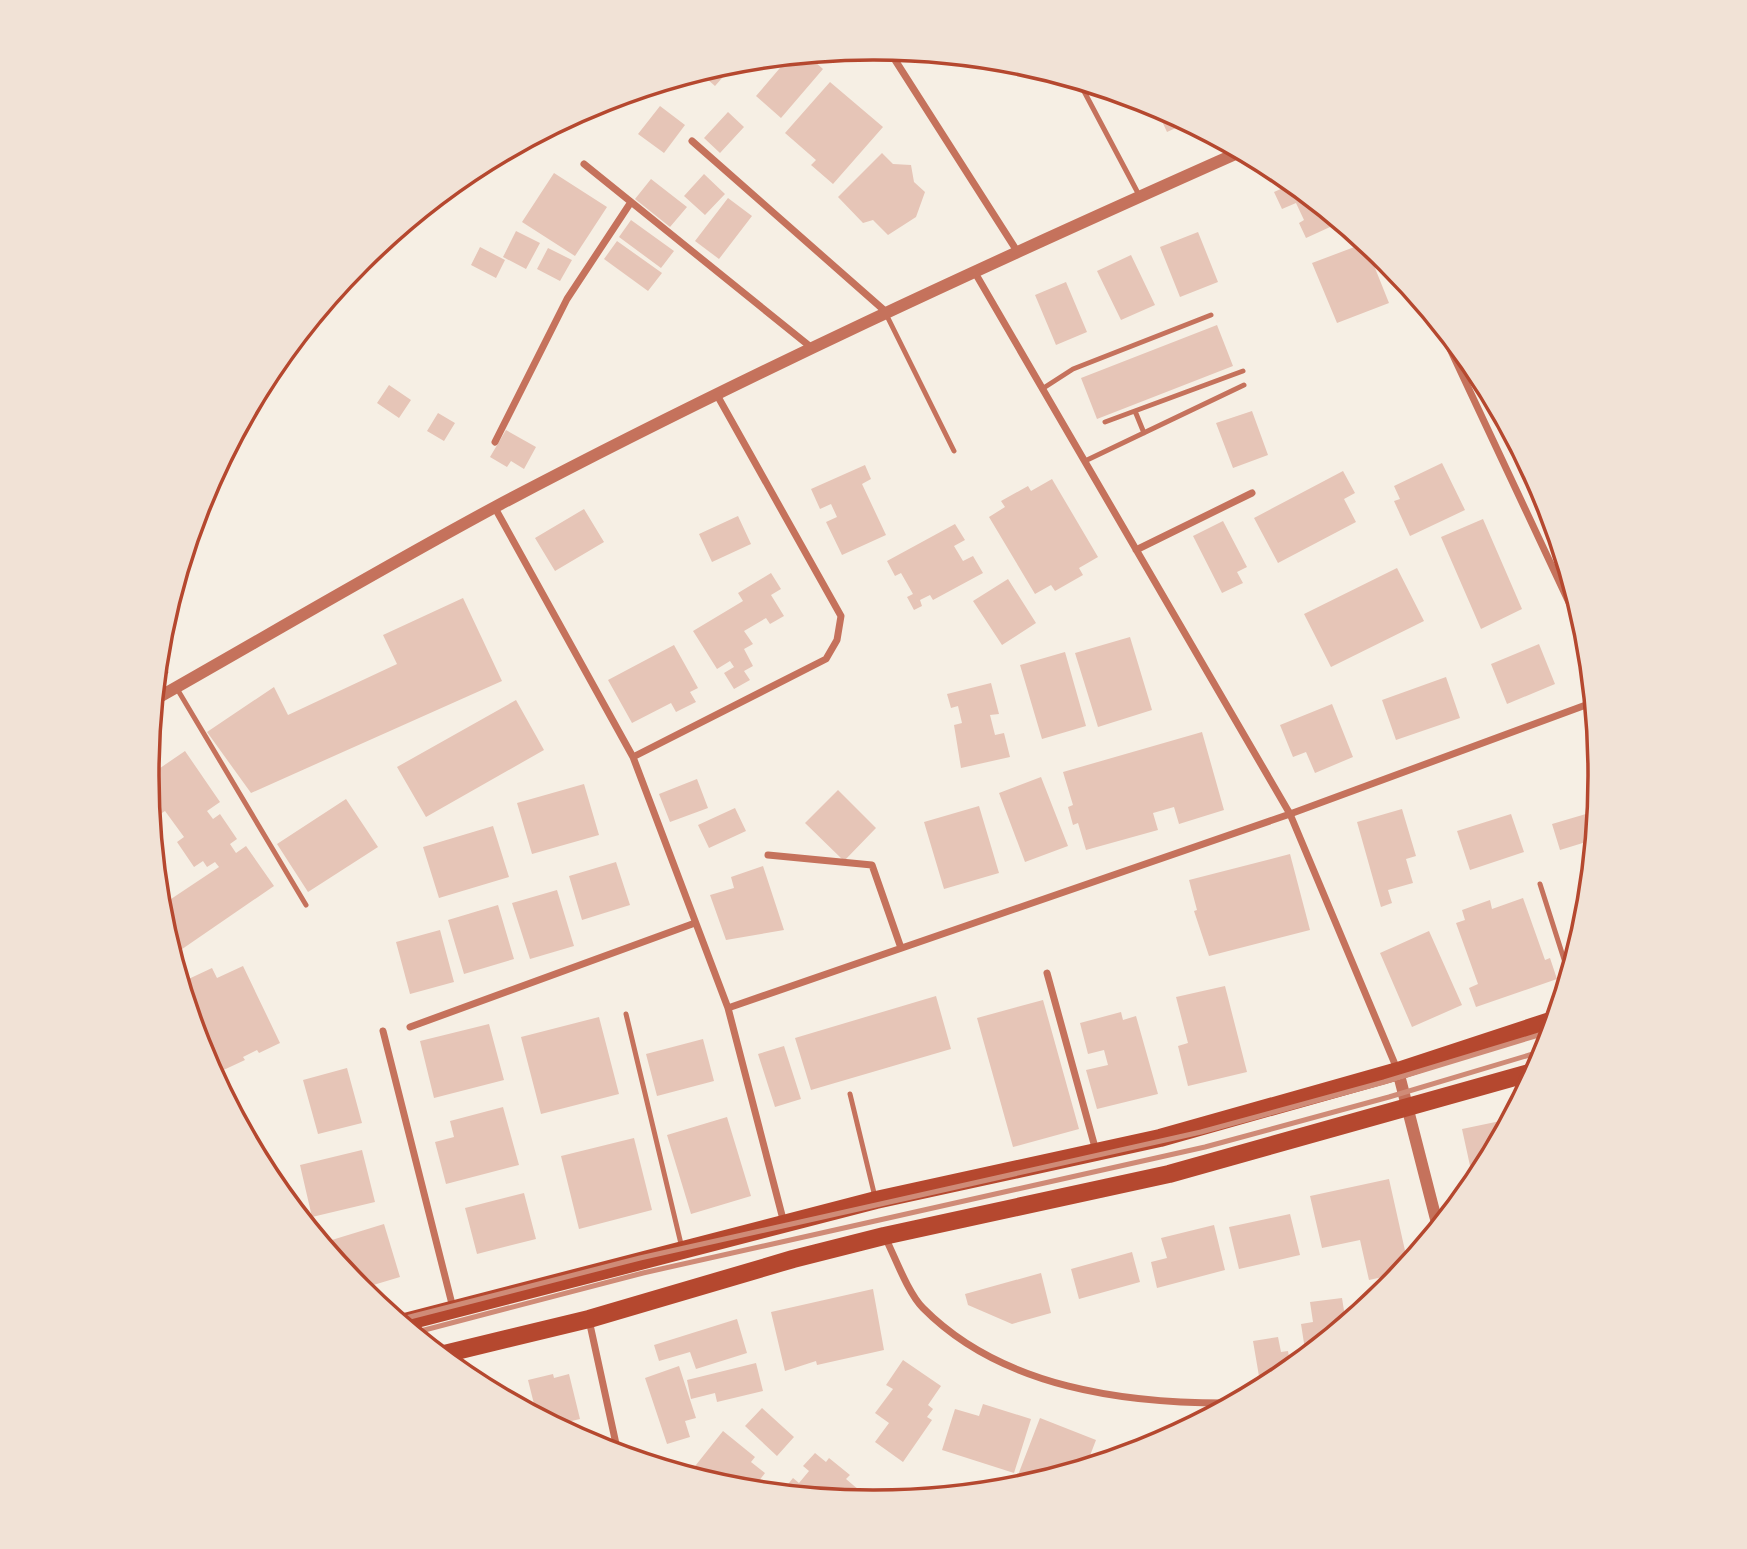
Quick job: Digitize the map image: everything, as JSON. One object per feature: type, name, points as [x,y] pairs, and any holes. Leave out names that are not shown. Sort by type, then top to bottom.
[{"type":"main road","points":[[412,1320],[876,1200],[1160,1138],[1398,1071],[1544,1023]]},
{"type":"main road","points":[[452,1352],[589,1319],[793,1259],[884,1236],[1169,1174],[1522,1075]]},
{"type":"street","points":[[894,60],[1017,251]]},
{"type":"street","points":[[692,141],[885,311]]},
{"type":"street","points":[[164,694],[495,508],[885,311],[1232,156]]},
{"type":"street","points":[[584,164],[812,348]]},
{"type":"street","points":[[495,442],[567,299],[631,202]]},
{"type":"street","points":[[973,271],[1290,814],[1398,1071],[1435,1217]]},
{"type":"street","points":[[1454,357],[1565,595]]},
{"type":"street","points":[[633,757],[826,659],[841,627],[841,616],[717,396]]},
{"type":"street","points":[[1136,550],[1252,493]]},
{"type":"street","points":[[495,508],[633,757],[728,1008],[784,1223]]},
{"type":"street","points":[[728,1008],[1290,814],[1585,705]]},
{"type":"street","points":[[768,855],[872,865],[901,948]]},
{"type":"street","points":[[410,1027],[695,923]]},
{"type":"street","points":[[1047,973],[1096,1151]]},
{"type":"street","points":[[383,1031],[453,1308]]},
{"type":"street","points":[[884,1236],[921,1307],[973,1348],[1057,1385],[1175,1404],[1214,1403]]},
{"type":"street","points":[[589,1319],[615,1441]]},
{"type":"lane","points":[[1084,91],[1140,196]]},
{"type":"lane","points":[[885,311],[954,450]]},
{"type":"lane","points":[[1042,389],[1073,369],[1211,315]]},
{"type":"lane","points":[[1105,422],[1243,371]]},
{"type":"lane","points":[[1208,384],[1213,400]]},
{"type":"lane","points":[[1084,461],[1244,385]]},
{"type":"lane","points":[[1135,411],[1144,433]]},
{"type":"lane","points":[[176,687],[306,905]]},
{"type":"lane","points":[[1540,884],[1564,960]]},
{"type":"lane","points":[[626,1014],[682,1248]]},
{"type":"lane","points":[[850,1094],[876,1200]]},
{"type":"building","points":[[815,62],[823,69],[781,118],[756,96],[782,66]]},
{"type":"building","points":[[724,75],[715,86],[707,79]]},
{"type":"building","points":[[830,82],[883,127],[833,184],[811,165],[816,160],[785,133]]},
{"type":"building","points":[[660,106],[685,125],[664,153],[638,134]]},
{"type":"building","points":[[728,112],[744,127],[720,153],[704,138]]},
{"type":"building","points":[[1162,120],[1177,127],[1167,132]]},
{"type":"building","points":[[882,153],[893,164],[911,165],[914,182],[925,192],[916,217],[888,235],[873,220],[863,223],[838,197]]},
{"type":"building","points":[[554,173],[607,207],[575,256],[522,222]]},
{"type":"building","points":[[704,174],[725,194],[705,215],[684,196]]},
{"type":"building","points":[[651,179],[687,207],[670,227],[635,199]]},
{"type":"building","points":[[1283,188],[1332,226],[1306,238],[1299,223],[1304,220],[1296,203],[1282,209],[1274,192]]},
{"type":"building","points":[[728,198],[752,216],[719,259],[695,241]]},
{"type":"building","points":[[631,220],[674,251],[661,268],[619,237]]},
{"type":"building","points":[[516,231],[540,243],[526,269],[503,257]]},
{"type":"building","points":[[1198,232],[1218,282],[1180,297],[1160,247]]},
{"type":"building","points":[[617,241],[662,273],[648,291],[604,259]]},
{"type":"building","points":[[480,247],[505,260],[496,278],[471,265]]},
{"type":"building","points":[[1355,247],[1373,264],[1389,303],[1337,323],[1312,263]]},
{"type":"building","points":[[548,248],[572,260],[560,281],[537,269]]},
{"type":"building","points":[[1131,255],[1155,305],[1121,320],[1097,271]]},
{"type":"building","points":[[1066,282],[1087,332],[1056,345],[1035,295]]},
{"type":"building","points":[[1217,325],[1233,366],[1097,419],[1081,378]]},
{"type":"building","points":[[389,385],[411,400],[399,418],[377,403]]},
{"type":"building","points":[[1252,411],[1268,455],[1233,468],[1216,423]]},
{"type":"building","points":[[438,413],[455,423],[444,441],[427,431]]},
{"type":"building","points":[[506,430],[536,447],[524,469],[511,461],[507,467],[490,457]]},
{"type":"building","points":[[1442,463],[1465,510],[1410,536],[1394,501],[1400,499],[1394,486]]},
{"type":"building","points":[[865,465],[871,479],[862,484],[886,535],[842,555],[826,522],[837,517],[831,504],[820,509],[811,489]]},
{"type":"building","points":[[1343,471],[1355,493],[1344,499],[1356,522],[1278,563],[1254,518]]},
{"type":"building","points":[[1052,479],[1098,557],[1079,568],[1083,575],[1055,591],[1051,585],[1035,594],[989,517],[1005,507],[1001,501],[1028,486],[1031,491]]},
{"type":"building","points":[[584,509],[604,542],[555,571],[535,538]]},
{"type":"building","points":[[738,516],[751,544],[712,562],[699,534]]},
{"type":"building","points":[[1483,519],[1522,609],[1481,629],[1441,537]]},
{"type":"building","points":[[1223,521],[1247,567],[1237,572],[1243,583],[1222,593],[1193,536]]},
{"type":"building","points":[[955,524],[965,540],[954,546],[963,561],[973,556],[983,573],[933,600],[930,595],[920,600],[922,606],[914,610],[907,597],[913,594],[901,573],[895,576],[887,561]]},
{"type":"building","points":[[1397,568],[1424,621],[1331,667],[1304,614]]},
{"type":"building","points":[[771,573],[781,589],[771,595],[784,616],[770,624],[766,618],[744,631],[753,644],[744,649],[753,666],[744,671],[750,680],[734,689],[724,673],[734,667],[730,661],[717,669],[693,631],[743,601],[738,593]]},
{"type":"building","points":[[1008,579],[1036,623],[1002,645],[973,601]]},
{"type":"building","points":[[463,598],[502,681],[251,793],[207,732],[274,687],[288,715],[397,664],[383,635]]},
{"type":"building","points":[[1130,637],[1152,710],[1098,727],[1075,653]]},
{"type":"building","points":[[1539,644],[1555,684],[1507,704],[1491,664]]},
{"type":"building","points":[[674,645],[698,688],[690,692],[696,702],[676,712],[671,703],[632,723],[608,680]]},
{"type":"building","points":[[1065,652],[1086,726],[1042,739],[1020,665]]},
{"type":"building","points":[[1446,677],[1460,718],[1396,740],[1382,700]]},
{"type":"building","points":[[991,683],[999,714],[990,715],[995,735],[1004,733],[1010,757],[961,768],[954,725],[962,723],[958,706],[951,708],[947,694]]},
{"type":"building","points":[[516,700],[544,750],[426,817],[397,767]]},
{"type":"building","points":[[1332,704],[1353,757],[1315,773],[1306,752],[1293,757],[1280,725]]},
{"type":"building","points":[[1202,732],[1224,810],[1179,824],[1174,807],[1153,813],[1158,830],[1086,850],[1078,823],[1073,825],[1068,807],[1073,805],[1063,772]]},
{"type":"building","points":[[185,751],[220,802],[207,811],[213,819],[220,814],[237,839],[230,844],[236,853],[246,846],[274,886],[181,950],[170,900],[219,867],[215,862],[207,867],[203,861],[194,867],[177,842],[184,837],[165,811],[160,814],[159,769]]},
{"type":"building","points":[[1041,777],[1068,846],[1025,862],[999,793]]},
{"type":"building","points":[[697,779],[708,808],[670,822],[659,794]]},
{"type":"building","points":[[584,784],[599,835],[532,854],[517,803]]},
{"type":"building","points":[[838,790],[876,828],[844,861],[805,823]]},
{"type":"building","points":[[346,799],[378,847],[308,892],[277,844]]},
{"type":"building","points":[[979,806],[999,873],[944,889],[924,822]]},
{"type":"building","points":[[735,808],[746,831],[709,848],[698,825]]},
{"type":"building","points":[[1402,809],[1416,856],[1406,859],[1413,883],[1388,890],[1392,903],[1381,907],[1357,822]]},
{"type":"building","points":[[1511,814],[1524,852],[1470,870],[1457,831]]},
{"type":"building","points":[[1587,814],[1585,842],[1560,850],[1552,824]]},
{"type":"building","points":[[493,826],[509,877],[439,898],[423,847]]},
{"type":"building","points":[[1290,854],[1310,930],[1209,956],[1194,911],[1197,910],[1189,880]]},
{"type":"building","points":[[616,862],[630,905],[582,920],[569,876]]},
{"type":"building","points":[[763,866],[784,930],[726,940],[710,895],[734,888],[731,877]]},
{"type":"building","points":[[557,890],[574,946],[530,959],[512,903]]},
{"type":"building","points":[[1523,898],[1545,960],[1550,958],[1557,979],[1476,1007],[1469,988],[1478,984],[1456,923],[1465,920],[1462,910],[1490,900],[1492,909]]},
{"type":"building","points":[[498,905],[514,959],[464,974],[448,920]]},
{"type":"building","points":[[440,930],[454,982],[410,994],[396,942]]},
{"type":"building","points":[[1429,931],[1462,1005],[1412,1027],[1380,953]]},
{"type":"building","points":[[243,966],[280,1043],[259,1053],[257,1050],[243,1057],[245,1060],[223,1070],[189,979],[212,968],[217,978]]},
{"type":"building","points":[[1225,986],[1247,1072],[1188,1086],[1178,1046],[1188,1043],[1176,997]]},
{"type":"building","points":[[936,996],[951,1049],[811,1090],[795,1038]]},
{"type":"building","points":[[1043,1000],[1079,1129],[1013,1147],[977,1018]]},
{"type":"building","points":[[1121,1012],[1123,1020],[1136,1016],[1158,1094],[1097,1109],[1086,1070],[1108,1065],[1104,1050],[1088,1054],[1080,1023]]},
{"type":"building","points":[[599,1017],[619,1094],[541,1114],[521,1037]]},
{"type":"building","points":[[489,1024],[504,1080],[434,1098],[420,1041]]},
{"type":"building","points":[[703,1039],[714,1081],[657,1096],[646,1054]]},
{"type":"building","points":[[784,1046],[801,1099],[775,1107],[758,1054]]},
{"type":"building","points":[[347,1068],[362,1123],[318,1134],[303,1080]]},
{"type":"building","points":[[503,1107],[519,1165],[446,1184],[435,1142],[454,1137],[450,1121]]},
{"type":"building","points":[[727,1117],[751,1196],[691,1214],[667,1135]]},
{"type":"building","points":[[1499,1121],[1471,1168],[1462,1129]]},
{"type":"building","points":[[634,1138],[652,1210],[579,1229],[561,1156]]},
{"type":"building","points":[[362,1150],[375,1202],[312,1217],[300,1165]]},
{"type":"building","points":[[1389,1179],[1405,1252],[1382,1277],[1369,1280],[1360,1240],[1322,1248],[1310,1196]]},
{"type":"building","points":[[524,1193],[536,1239],[477,1254],[465,1208]]},
{"type":"building","points":[[1290,1214],[1300,1255],[1239,1269],[1229,1227]]},
{"type":"building","points":[[384,1224],[400,1277],[373,1285],[331,1240]]},
{"type":"building","points":[[1214,1225],[1225,1270],[1157,1288],[1151,1262],[1167,1258],[1161,1238]]},
{"type":"building","points":[[1132,1252],[1140,1282],[1079,1299],[1071,1269]]},
{"type":"building","points":[[1041,1273],[1051,1313],[1012,1324],[968,1305],[965,1294]]},
{"type":"building","points":[[873,1289],[884,1350],[817,1365],[816,1361],[785,1371],[771,1312]]},
{"type":"building","points":[[1342,1298],[1344,1313],[1304,1345],[1301,1324],[1313,1322],[1310,1302]]},
{"type":"building","points":[[737,1319],[747,1353],[696,1369],[690,1352],[659,1361],[654,1345]]},
{"type":"building","points":[[1278,1337],[1281,1352],[1288,1351],[1289,1356],[1259,1376],[1253,1341]]},
{"type":"building","points":[[903,1360],[941,1386],[928,1405],[933,1409],[927,1417],[932,1420],[903,1462],[875,1442],[889,1423],[875,1413],[893,1389],[886,1385]]},
{"type":"building","points":[[756,1363],[763,1391],[717,1402],[715,1393],[691,1399],[687,1380]]},
{"type":"building","points":[[679,1366],[696,1418],[685,1421],[690,1437],[667,1444],[645,1378]]},
{"type":"building","points":[[553,1374],[554,1378],[569,1374],[580,1419],[569,1422],[534,1404],[528,1380]]},
{"type":"building","points":[[983,1404],[1031,1419],[1014,1473],[942,1450],[955,1409],[979,1416]]},
{"type":"building","points":[[762,1408],[794,1437],[777,1456],[745,1426]]},
{"type":"building","points":[[1040,1418],[1096,1440],[1090,1456],[1018,1475]]},
{"type":"building","points":[[723,1431],[755,1457],[751,1462],[765,1473],[760,1480],[695,1467]]},
{"type":"building","points":[[815,1453],[826,1462],[829,1458],[850,1475],[846,1479],[858,1489],[788,1484],[793,1478],[799,1483],[809,1471],[803,1466]]},
{"type":"railway","points":[[408,1317],[640,1258],[1201,1132],[1384,1082],[1539,1035]]},
{"type":"railway","points":[[424,1330],[643,1273],[1205,1147],[1389,1097],[1531,1054]]}]
